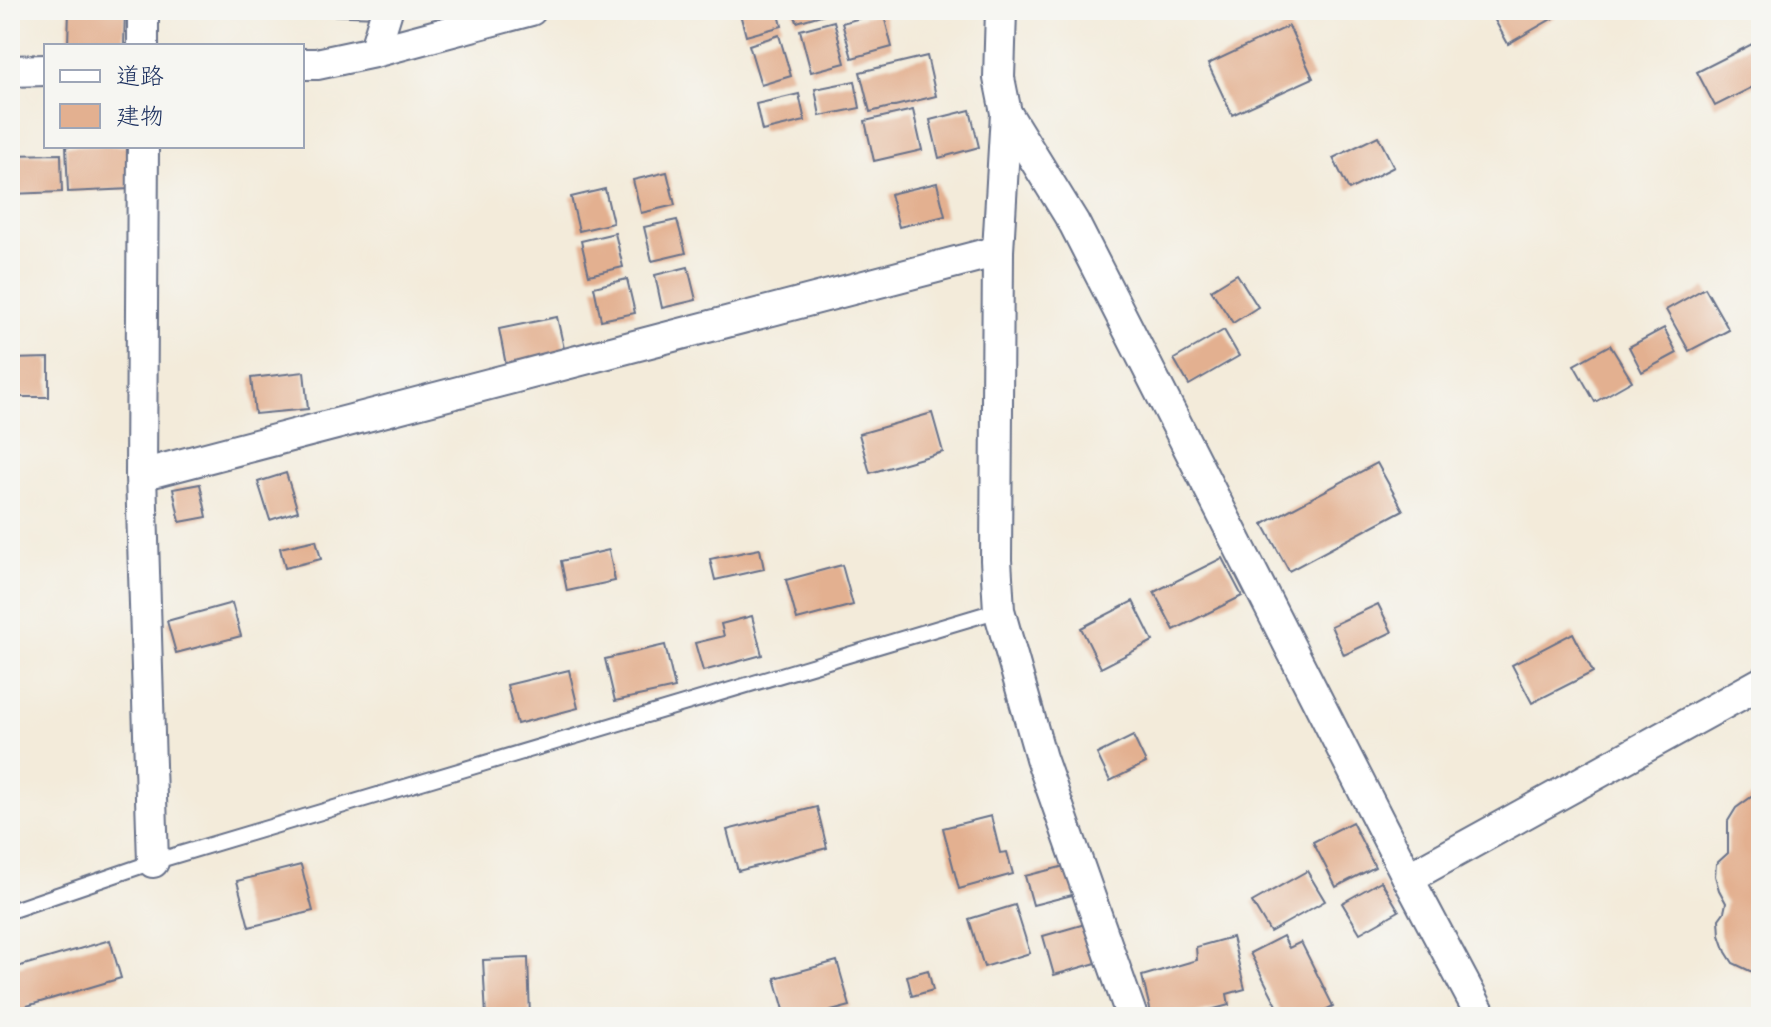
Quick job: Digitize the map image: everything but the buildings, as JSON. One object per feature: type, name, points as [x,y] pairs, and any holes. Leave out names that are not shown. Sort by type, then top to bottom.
[{"type":"street","points":[[143,10],[143,44]]},
{"type":"street","points":[[374,52],[387,10]]},
{"type":"street","points":[[304,64],[374,52],[531,10]]},
{"type":"street","points":[[1001,10],[999,78],[1006,113],[998,251],[996,560],[999,610],[1041,758],[1132,1017]]},
{"type":"street","points":[[10,71],[44,70]]},
{"type":"street","points":[[1006,113],[1074,223],[1482,1017]]},
{"type":"street","points":[[143,148],[141,475],[153,862]]},
{"type":"street","points":[[141,475],[998,251]]},
{"type":"street","points":[[1408,878],[1761,683]]},
{"type":"lane","points":[[10,911],[153,862],[999,610]]}]
